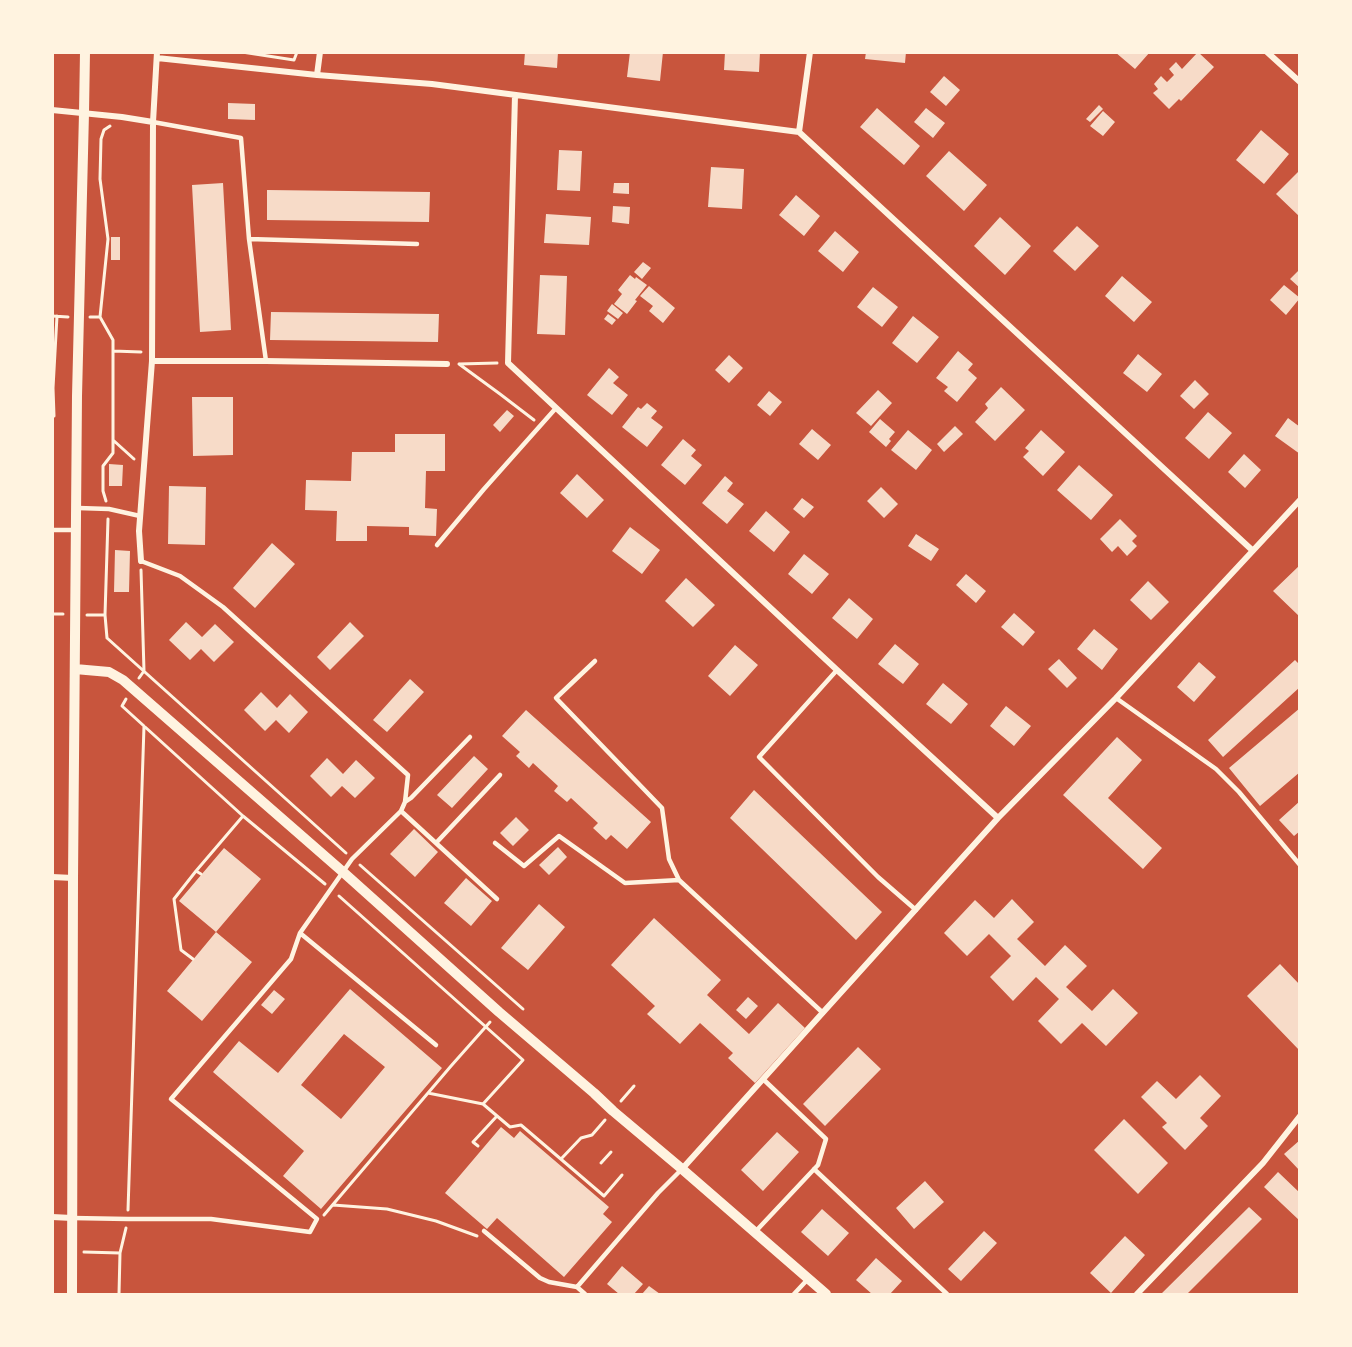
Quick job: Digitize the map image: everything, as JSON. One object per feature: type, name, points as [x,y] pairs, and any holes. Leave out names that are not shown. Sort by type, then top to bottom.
[{"type":"street","points":[[72,1294],[77,396],[85,52]]},
{"type":"street","points":[[317,75],[320,52]]},
{"type":"street","points":[[799,132],[810,52]]},
{"type":"street","points":[[1267,52],[1299,82]]},
{"type":"street","points":[[141,561],[139,531],[152,361],[153,122],[157,55],[317,75],[432,84],[799,132],[1252,550]]},
{"type":"street","points":[[515,95],[508,363],[998,818]]},
{"type":"street","points":[[52,110],[153,122]]},
{"type":"street","points":[[152,361],[447,364]]},
{"type":"street","points":[[682,1169],[998,818],[1116,698],[1299,500]]},
{"type":"street","points":[[75,669],[109,672],[133,688],[499,1012],[826,1294]]},
{"type":"street","points":[[52,878],[73,878]]},
{"type":"street","points":[[1137,1294],[1263,1163],[1299,1116]]},
{"type":"street","points":[[52,1217],[72,1218]]},
{"type":"lane","points":[[153,122],[241,138],[249,239],[266,361]]},
{"type":"lane","points":[[249,239],[417,244]]},
{"type":"lane","points":[[437,545],[556,408]]},
{"type":"lane","points":[[76,508],[109,509],[140,516]]},
{"type":"lane","points":[[52,530],[76,530]]},
{"type":"lane","points":[[72,1218],[211,1219],[310,1232],[317,1219],[171,1099],[291,959],[300,933],[352,859],[401,811],[405,802],[408,775],[223,607],[180,576],[141,561]]},
{"type":"lane","points":[[595,661],[556,698],[662,808],[669,859],[680,880],[823,1013]]},
{"type":"lane","points":[[837,670],[759,757],[878,877],[916,910]]},
{"type":"lane","points":[[1116,698],[1216,769],[1239,792],[1299,865]]},
{"type":"lane","points":[[405,802],[470,737]]},
{"type":"lane","points":[[436,843],[500,775]]},
{"type":"lane","points":[[401,811],[497,899]]},
{"type":"lane","points":[[495,843],[524,866],[559,836],[625,883],[680,880]]},
{"type":"lane","points":[[300,933],[436,1045]]},
{"type":"lane","points":[[755,1232],[818,1165],[826,1138],[763,1079]]},
{"type":"lane","points":[[577,1287],[658,1192],[682,1169]]},
{"type":"lane","points":[[814,1169],[947,1294]]},
{"type":"lane","points":[[486,1233],[540,1278],[556,1284],[577,1287],[585,1294]]},
{"type":"lane","points":[[794,1294],[808,1279]]},
{"type":"path","points":[[242,52],[294,60],[297,52]]},
{"type":"path","points":[[100,317],[108,239],[100,179],[100,139],[104,130],[111,126]]},
{"type":"path","points":[[52,416],[57,316]]},
{"type":"path","points":[[113,340],[113,453],[103,466],[103,491],[109,509],[105,615],[107,638],[352,859],[523,1009]]},
{"type":"path","points":[[113,351],[152,352]]},
{"type":"path","points":[[508,363],[459,364],[540,425]]},
{"type":"path","points":[[113,440],[144,468]]},
{"type":"path","points":[[141,561],[144,671],[122,706],[243,816],[330,889],[523,1060],[483,1104]]},
{"type":"path","points":[[119,1294],[120,1253],[128,1219],[144,726]]},
{"type":"path","points":[[193,959],[181,950],[174,899],[243,816]]},
{"type":"path","points":[[196,871],[201,874]]},
{"type":"path","points":[[310,1232],[486,1027]]},
{"type":"path","points":[[428,1093],[483,1104],[510,1127],[521,1125],[604,1196],[622,1175]]},
{"type":"path","points":[[478,1146],[473,1142],[497,1116]]},
{"type":"path","points":[[561,1159],[581,1138],[592,1135]]},
{"type":"path","points":[[601,1163],[611,1152]]},
{"type":"path","points":[[333,1205],[387,1209],[436,1221],[474,1236],[486,1233]]},
{"type":"building","points":[[525,52],[558,52],[557,68],[524,65]]},
{"type":"building","points":[[630,52],[663,52],[660,81],[627,77]]},
{"type":"building","points":[[725,52],[760,52],[759,72],[724,70]]},
{"type":"building","points":[[866,52],[906,52],[905,63],[865,59]]},
{"type":"building","points":[[1115,52],[1150,52],[1135,69]]},
{"type":"building","points":[[1198,52],[1214,67],[1181,101],[1179,99],[1169,109],[1153,93],[1158,89],[1154,84],[1161,76],[1167,82],[1174,75],[1169,69],[1176,62],[1182,69]]},
{"type":"building","points":[[944,76],[960,90],[946,106],[930,92]]},
{"type":"building","points":[[228,103],[255,104],[255,120],[228,119]]},
{"type":"building","points":[[1099,105],[1103,109],[1090,122],[1086,119]]},
{"type":"building","points":[[877,108],[920,146],[904,165],[860,127]]},
{"type":"building","points":[[926,108],[945,123],[933,138],[914,122]]},
{"type":"building","points":[[1103,111],[1115,122],[1103,136],[1090,126]]},
{"type":"building","points":[[1261,130],[1289,154],[1264,184],[1236,160]]},
{"type":"building","points":[[559,150],[582,151],[580,191],[557,190]]},
{"type":"building","points":[[949,151],[987,185],[964,211],[926,176]]},
{"type":"building","points":[[711,167],[744,169],[742,209],[708,207]]},
{"type":"building","points":[[1300,170],[1300,217],[1276,194]]},
{"type":"building","points":[[223,183],[231,330],[200,332],[192,185]]},
{"type":"building","points":[[614,183],[629,183],[629,194],[613,193]]},
{"type":"building","points":[[267,190],[430,192],[429,222],[267,220]]},
{"type":"building","points":[[796,195],[820,216],[804,236],[779,215]]},
{"type":"building","points":[[613,206],[630,207],[629,224],[612,222]]},
{"type":"building","points":[[546,214],[591,217],[589,245],[544,243]]},
{"type":"building","points":[[1000,217],[1031,246],[1005,275],[974,246]]},
{"type":"building","points":[[1077,226],[1099,246],[1075,271],[1053,251]]},
{"type":"building","points":[[835,231],[859,252],[843,272],[818,251]]},
{"type":"building","points":[[111,237],[120,237],[120,260],[111,260]]},
{"type":"building","points":[[643,262],[651,268],[642,279],[634,272]]},
{"type":"building","points":[[1300,269],[1300,288],[1290,279]]},
{"type":"building","points":[[540,275],[567,276],[565,335],[537,334]]},
{"type":"building","points":[[630,275],[647,285],[627,314],[614,304],[622,294],[618,290]]},
{"type":"building","points":[[1122,276],[1152,302],[1134,322],[1105,296]]},
{"type":"building","points":[[1284,285],[1300,298],[1286,315],[1270,300]]},
{"type":"building","points":[[649,286],[675,308],[663,323],[649,311],[653,306],[640,296]]},
{"type":"building","points":[[873,287],[898,307],[882,327],[857,307]]},
{"type":"building","points":[[612,304],[623,313],[618,319],[607,311]]},
{"type":"building","points":[[271,312],[439,314],[438,342],[270,340]]},
{"type":"building","points":[[608,314],[616,320],[612,325],[604,319]]},
{"type":"building","points":[[913,316],[939,337],[917,363],[892,343]]},
{"type":"building","points":[[958,351],[973,364],[968,370],[977,378],[957,402],[944,391],[948,387],[936,378]]},
{"type":"building","points":[[1138,354],[1162,374],[1147,392],[1123,373]]},
{"type":"building","points":[[729,355],[743,368],[729,383],[715,370]]},
{"type":"building","points":[[609,368],[619,377],[613,383],[628,395],[612,415],[587,395]]},
{"type":"building","points":[[1195,380],[1209,394],[1194,409],[1180,396]]},
{"type":"building","points":[[1001,387],[1025,410],[995,441],[975,422],[988,408],[985,404]]},
{"type":"building","points":[[878,390],[892,403],[871,426],[856,413]]},
{"type":"building","points":[[769,391],[782,402],[770,416],[757,405]]},
{"type":"building","points":[[192,397],[233,397],[233,455],[193,456]]},
{"type":"building","points":[[647,403],[657,411],[651,418],[663,427],[647,447],[622,427],[638,407],[641,409]]},
{"type":"building","points":[[507,410],[514,416],[500,432],[493,425]]},
{"type":"building","points":[[1208,412],[1232,433],[1209,459],[1185,438]]},
{"type":"building","points":[[1288,418],[1300,427],[1300,454],[1275,436]]},
{"type":"building","points":[[880,419],[895,432],[886,447],[869,432]]},
{"type":"building","points":[[955,426],[963,434],[944,452],[937,444]]},
{"type":"building","points":[[812,429],[831,445],[818,460],[799,444]]},
{"type":"building","points":[[908,430],[932,450],[916,470],[891,450]]},
{"type":"building","points":[[1041,430],[1065,452],[1043,476],[1023,457],[1029,451],[1025,448]]},
{"type":"building","points":[[395,434],[445,434],[445,471],[426,471],[425,508],[437,509],[436,536],[409,535],[409,527],[367,526],[367,541],[336,541],[337,511],[305,510],[306,480],[351,481],[352,452],[395,452]]},
{"type":"building","points":[[683,439],[696,450],[691,456],[702,465],[685,485],[661,465]]},
{"type":"building","points":[[1244,454],[1261,470],[1245,488],[1228,472]]},
{"type":"building","points":[[109,464],[123,465],[122,486],[109,486]]},
{"type":"building","points":[[1079,465],[1113,495],[1091,520],[1057,490]]},
{"type":"building","points":[[577,474],[604,500],[587,518],[560,493]]},
{"type":"building","points":[[725,476],[733,483],[727,491],[744,504],[727,524],[702,503]]},
{"type":"building","points":[[169,486],[206,487],[205,545],[168,544]]},
{"type":"building","points":[[881,487],[898,504],[884,518],[867,501]]},
{"type":"building","points":[[802,498],[814,507],[804,518],[793,509]]},
{"type":"building","points":[[766,511],[790,532],[774,552],[749,531]]},
{"type":"building","points":[[1120,519],[1137,536],[1132,541],[1137,546],[1127,556],[1118,546],[1112,552],[1100,539]]},
{"type":"building","points":[[630,527],[660,550],[642,574],[612,551]]},
{"type":"building","points":[[916,534],[939,549],[931,561],[908,546]]},
{"type":"building","points":[[272,543],[295,564],[255,608],[233,588]]},
{"type":"building","points":[[115,550],[130,551],[129,592],[114,592]]},
{"type":"building","points":[[804,554],[829,574],[812,594],[788,574]]},
{"type":"building","points":[[1300,565],[1300,617],[1273,591]]},
{"type":"building","points":[[966,574],[986,591],[976,603],[956,585]]},
{"type":"building","points":[[686,578],[715,605],[693,627],[665,601]]},
{"type":"building","points":[[1148,581],[1169,602],[1151,620],[1130,600]]},
{"type":"building","points":[[849,598],[873,619],[857,639],[832,618]]},
{"type":"building","points":[[1014,613],[1035,632],[1023,646],[1001,627]]},
{"type":"building","points":[[186,622],[202,637],[215,624],[234,642],[214,662],[201,649],[190,660],[169,640]]},
{"type":"building","points":[[350,622],[364,636],[330,670],[317,657]]},
{"type":"building","points":[[1094,629],[1118,649],[1102,670],[1077,649]]},
{"type":"building","points":[[895,644],[919,664],[903,684],[878,664]]},
{"type":"building","points":[[735,645],[758,665],[730,696],[708,676]]},
{"type":"building","points":[[1059,659],[1077,678],[1067,688],[1048,669]]},
{"type":"building","points":[[1295,660],[1300,665],[1300,687],[1223,757],[1208,740]]},
{"type":"building","points":[[1199,662],[1216,677],[1194,702],[1177,687]]},
{"type":"building","points":[[410,679],[424,692],[387,732],[373,720]]},
{"type":"building","points":[[943,683],[968,704],[951,724],[926,704]]},
{"type":"building","points":[[261,692],[277,708],[290,694],[308,712],[289,733],[276,720],[265,731],[244,710]]},
{"type":"building","points":[[1006,706],[1031,726],[1014,746],[990,726]]},
{"type":"building","points":[[1300,708],[1300,772],[1260,806],[1229,768]]},
{"type":"building","points":[[526,710],[651,822],[627,849],[611,835],[606,840],[593,828],[598,823],[571,798],[567,802],[554,791],[558,786],[533,763],[529,768],[516,756],[520,752],[502,736]]},
{"type":"building","points":[[1117,737],[1142,760],[1108,798],[1162,848],[1143,869],[1063,795]]},
{"type":"building","points":[[474,756],[488,769],[452,808],[437,795]]},
{"type":"building","points":[[327,758],[343,774],[356,760],[375,778],[355,798],[342,786],[331,797],[310,776]]},
{"type":"building","points":[[754,790],[882,912],[856,940],[730,818]]},
{"type":"building","points":[[1300,801],[1300,831],[1294,836],[1279,820]]},
{"type":"building","points":[[516,817],[529,830],[513,846],[500,833]]},
{"type":"building","points":[[414,829],[438,852],[415,877],[390,854]]},
{"type":"building","points":[[558,847],[567,857],[549,875],[539,865]]},
{"type":"building","points":[[224,848],[261,879],[216,932],[179,901]]},
{"type":"building","points":[[466,878],[492,901],[471,926],[444,903]]},
{"type":"building","points":[[1012,899],[1034,922],[1017,939],[1045,966],[1065,945],[1087,966],[1066,987],[1092,1011],[1113,989],[1138,1013],[1106,1046],[1082,1023],[1061,1044],[1038,1021],[1059,999],[1036,977],[1013,1001],[990,977],[1011,956],[989,934],[967,956],[944,933],[975,900],[994,918]]},
{"type":"building","points":[[539,904],[565,927],[528,970],[501,948]]},
{"type":"building","points":[[654,918],[721,980],[707,995],[749,1034],[778,1003],[805,1028],[755,1083],[728,1058],[733,1053],[700,1023],[680,1044],[647,1014],[655,1006],[611,965]]},
{"type":"building","points":[[216,932],[252,962],[202,1021],[167,991]]},
{"type":"building","points":[[1280,964],[1300,985],[1300,1051],[1247,996]]},
{"type":"building","points":[[350,989],[442,1068],[321,1209],[283,1176],[304,1151],[213,1072],[239,1041],[278,1073]],"holes":[[[344,1034],[385,1067],[341,1119],[301,1085]]]},
{"type":"building","points":[[274,990],[285,999],[272,1014],[261,1005]]},
{"type":"building","points":[[748,997],[758,1006],[746,1019],[736,1010]]},
{"type":"building","points":[[858,1047],[881,1069],[825,1126],[803,1104]]},
{"type":"building","points":[[1200,1075],[1221,1096],[1200,1118],[1208,1126],[1185,1150],[1162,1127],[1167,1123],[1141,1097],[1157,1081],[1176,1099]]},
{"type":"building","points":[[1124,1119],[1168,1163],[1138,1194],[1094,1150]]},
{"type":"building","points":[[501,1127],[514,1138],[520,1131],[609,1207],[603,1214],[612,1222],[564,1277],[497,1218],[487,1229],[445,1193]]},
{"type":"building","points":[[777,1132],[799,1152],[763,1191],[741,1170]]},
{"type":"building","points":[[1300,1140],[1300,1171],[1284,1154]]},
{"type":"building","points":[[1278,1172],[1300,1193],[1300,1221],[1264,1187]]},
{"type":"building","points":[[925,1181],[944,1202],[914,1229],[896,1208]]},
{"type":"building","points":[[1249,1207],[1262,1219],[1187,1294],[1161,1294]]},
{"type":"building","points":[[822,1209],[849,1233],[828,1256],[801,1232]]},
{"type":"building","points":[[984,1231],[997,1243],[961,1281],[948,1269]]},
{"type":"building","points":[[1125,1236],[1145,1255],[1111,1293],[1090,1273]]},
{"type":"building","points":[[876,1258],[902,1281],[890,1294],[872,1294],[856,1280]]},
{"type":"building","points":[[622,1266],[643,1284],[634,1294],[619,1294],[607,1284]]},
{"type":"building","points":[[649,1286],[660,1294],[642,1294]]}]
